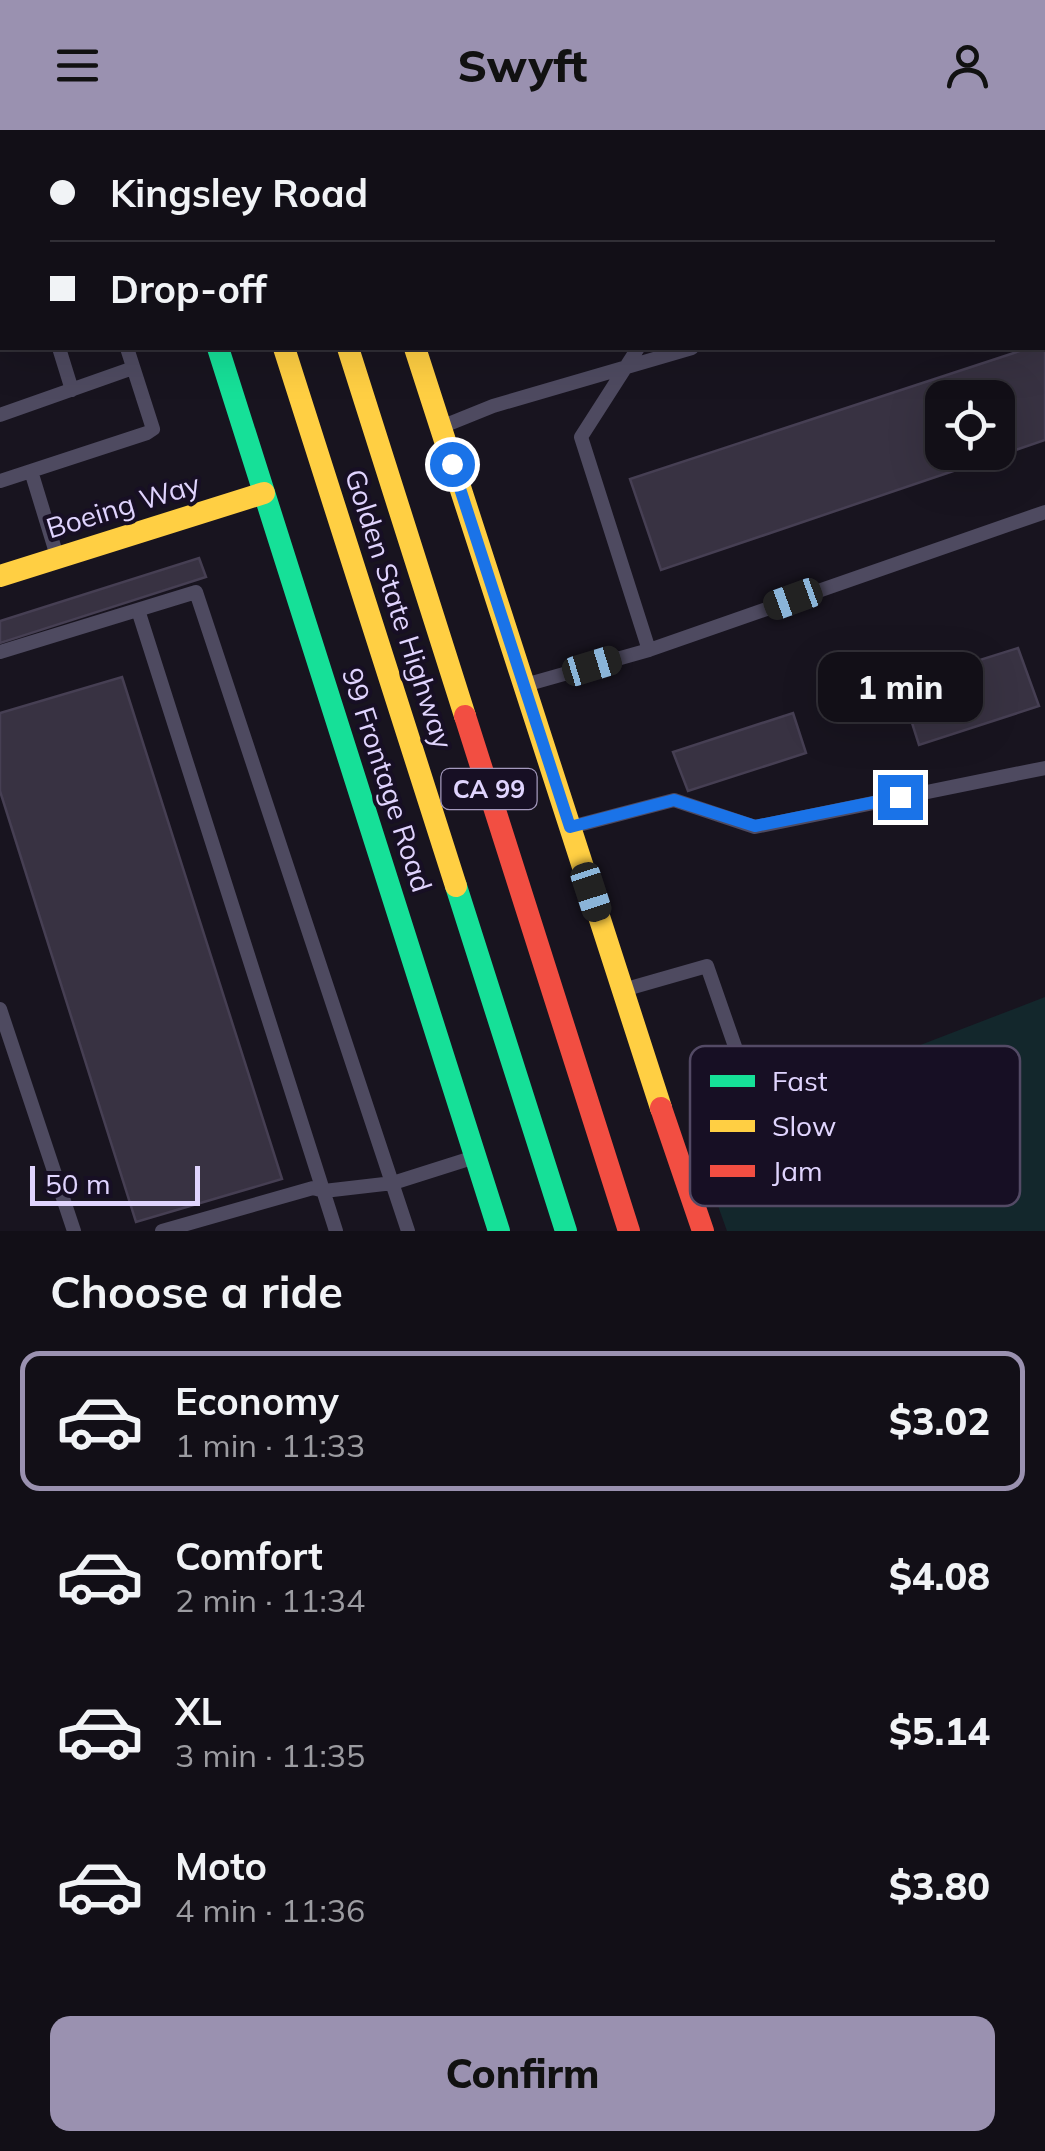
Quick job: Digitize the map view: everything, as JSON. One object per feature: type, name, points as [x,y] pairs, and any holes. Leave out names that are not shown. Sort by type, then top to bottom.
[{"type":"main road","name":"99 Frontage Road","points":[[219,350],[500,1231]]},
{"type":"main road","name":"Golden State Highway","points":[[285,350],[566,1231]]},
{"type":"main road","name":"Golden State Highway","points":[[349,350],[629,1231]]},
{"type":"main road","points":[[416,350],[690,1192]]},
{"type":"main road","name":"Boeing Way","points":[[0,576],[264,493]]},
{"type":"main road","points":[[695,1206],[703,1231]]},
{"type":"lane","points":[[61,350],[72,390]]},
{"type":"lane","points":[[0,481],[153,429],[128,350]]},
{"type":"lane","points":[[637,350],[581,437],[650,650]]},
{"type":"lane","points":[[441,427],[493,406],[685,350]]},
{"type":"lane","points":[[0,415],[134,368]]},
{"type":"lane","points":[[31,471],[58,558]]},
{"type":"lane","points":[[524,686],[650,650],[1045,512]]},
{"type":"lane","points":[[0,652],[196,592],[408,1231]]},
{"type":"lane","points":[[138,610],[336,1231]]},
{"type":"lane","points":[[570,827],[674,800],[755,826],[1045,768]]},
{"type":"lane","points":[[622,990],[707,966],[735,1046]]},
{"type":"lane","points":[[0,1009],[74,1231]]},
{"type":"lane","points":[[162,1231],[312,1188],[324,1191],[393,1183],[476,1157]]},
{"type":"green space","points":[[1045,997],[1045,1231],[727,1231],[718,1206],[1020,1206],[1020,1046],[918,1046]]},
{"type":"building","points":[[1023,350],[1045,350],[1045,440],[1015,450],[1015,380],[932,380]]},
{"type":"building","points":[[925,382],[925,470],[956,470],[661,570],[630,479]]},
{"type":"building","points":[[199,558],[206,577],[0,643],[0,621]]},
{"type":"building","points":[[1018,648],[1039,706],[919,745],[900,685]]},
{"type":"building","points":[[122,677],[282,1179],[136,1222],[0,791],[0,713]]},
{"type":"building","points":[[793,713],[806,753],[688,791],[673,752]]},
{"type":"traffic: fast","points":[[219,350],[499,1231]]},
{"type":"traffic: fast","points":[[456,886],[566,1231]]},
{"type":"traffic: slow","points":[[285,350],[456,886]]},
{"type":"traffic: slow","points":[[349,350],[465,716]]},
{"type":"traffic: slow","points":[[416,350],[661,1108]]},
{"type":"traffic: slow","points":[[0,576],[264,493]]},
{"type":"traffic: jam","points":[[465,716],[629,1231]]},
{"type":"traffic: jam","points":[[661,1108],[690,1193]]},
{"type":"traffic: jam","points":[[694,1206],[703,1231]]},
{"type":"route","points":[[452,464],[570,827],[674,800],[755,826],[900,797]]}]
